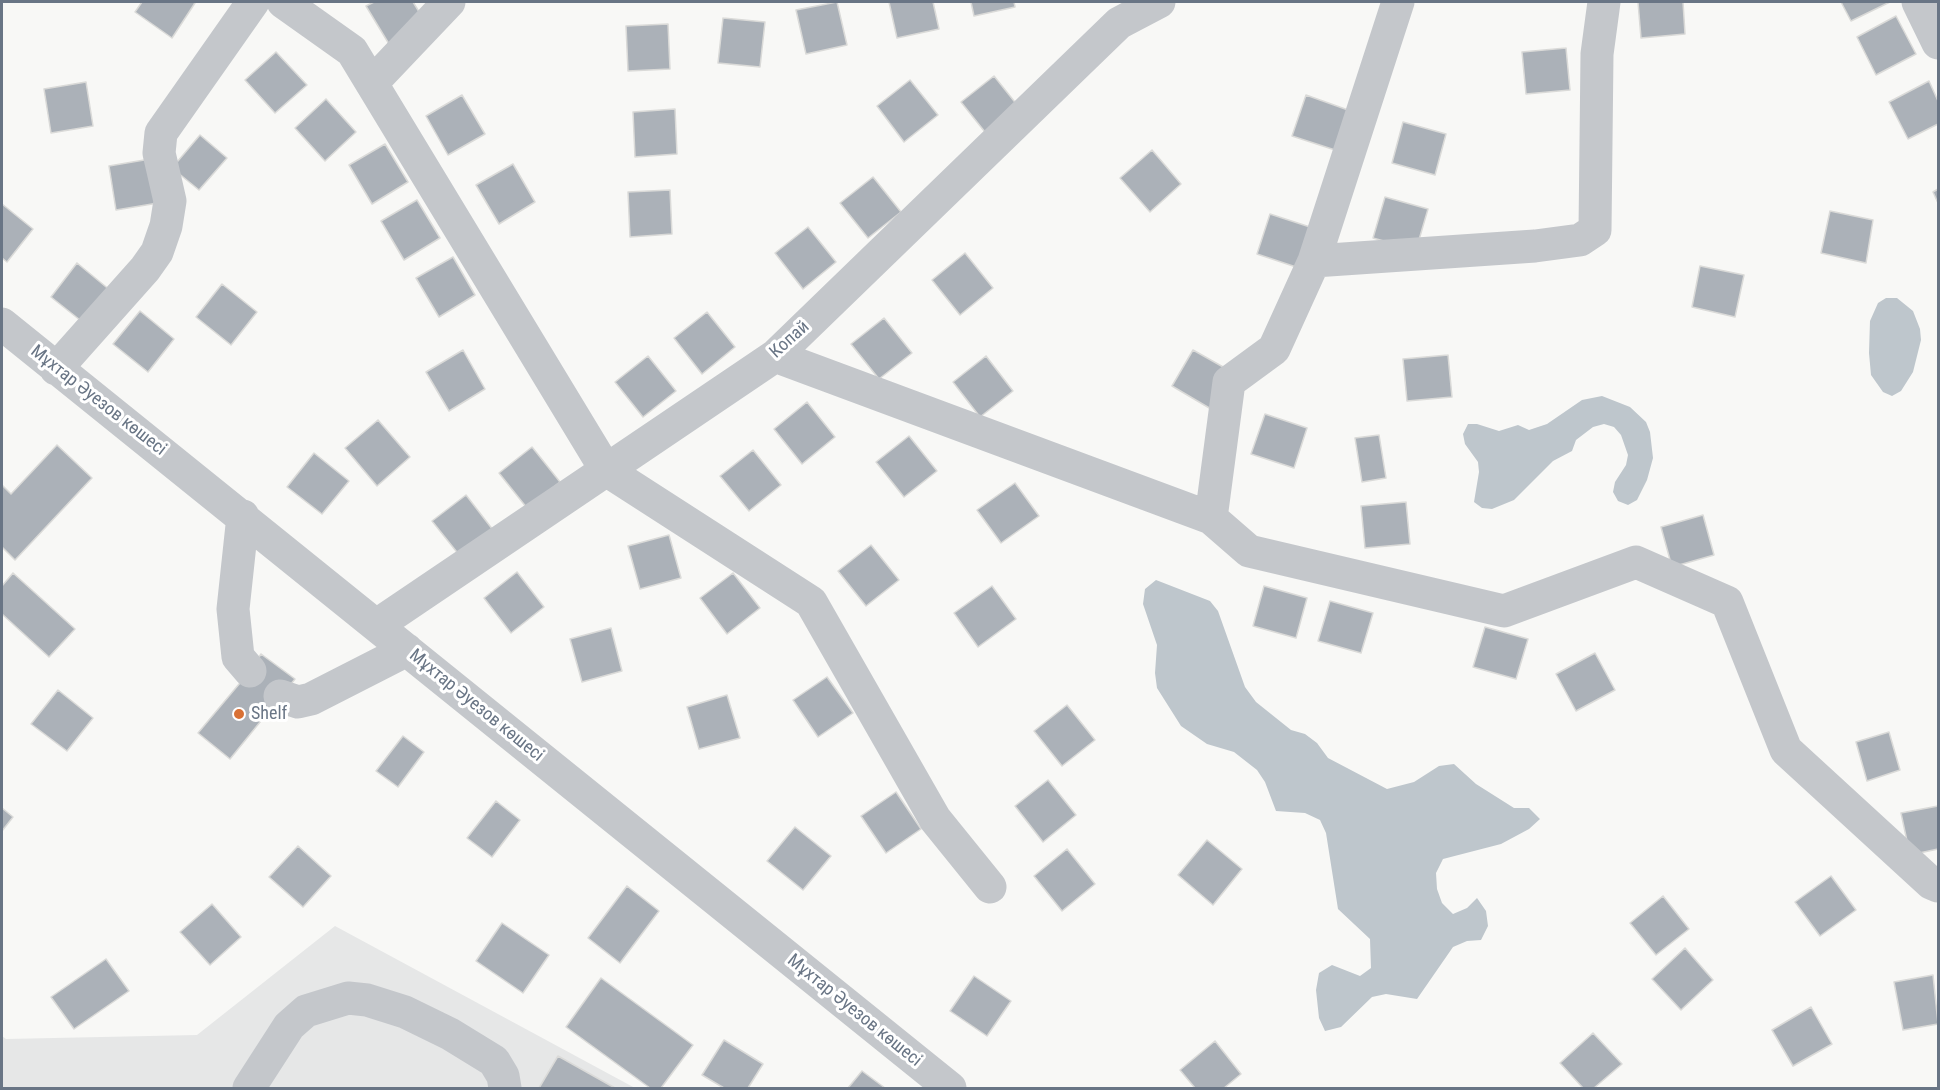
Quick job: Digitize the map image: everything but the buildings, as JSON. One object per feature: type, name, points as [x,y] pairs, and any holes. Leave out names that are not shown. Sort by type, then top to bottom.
[{"type":"street","points":[[56,369],[146,269],[156,252],[166,226],[170,201],[159,153],[161,133],[253,2]]},
{"type":"street","points":[[283,2],[352,51],[606,470],[812,602],[935,819],[990,887]]},
{"type":"street","points":[[372,83],[449,2]]},
{"type":"street","name":"Копай","points":[[377,625],[775,356],[1119,23],[1159,2]]},
{"type":"street","points":[[1211,518],[1229,382],[1274,349],[1314,261],[1398,2]]},
{"type":"street","points":[[1314,261],[1535,246],[1580,240],[1595,230],[1597,54],[1604,2]]},
{"type":"street","points":[[1918,2],[1938,43]]},
{"type":"street","name":"Мұхтар Әуезов көшесі","points":[[2,324],[243,516],[950,1089]]},
{"type":"street","points":[[775,356],[1211,518],[1249,550],[1504,611],[1636,562],[1727,602],[1786,750],[1936,890]]},
{"type":"street","points":[[243,516],[233,609],[238,657],[250,671]]},
{"type":"street","points":[[280,696],[298,702],[311,699],[407,650]]},
{"type":"street","points":[[249,1089],[289,1026],[306,1011],[348,998],[367,1000],[405,1012],[450,1034],[494,1060],[503,1076],[505,1089]]},
{"type":"shaded area","points":[[1886,298],[1897,298],[1913,311],[1920,329],[1921,340],[1913,372],[1901,391],[1892,396],[1883,392],[1871,375],[1869,353],[1870,321],[1878,303]]},
{"type":"shaded area","points":[[1602,396],[1630,407],[1646,422],[1650,432],[1653,458],[1647,480],[1637,500],[1628,505],[1618,501],[1613,492],[1615,482],[1626,465],[1628,455],[1621,435],[1614,427],[1604,424],[1593,427],[1576,440],[1572,451],[1553,461],[1514,500],[1492,509],[1482,508],[1474,502],[1479,472],[1478,462],[1465,444],[1463,434],[1468,424],[1477,424],[1499,431],[1518,425],[1529,430],[1547,424],[1582,400]]},
{"type":"shaded area","points":[[1156,580],[1210,601],[1218,611],[1245,687],[1256,702],[1291,730],[1305,734],[1317,743],[1328,758],[1387,789],[1414,782],[1439,766],[1454,764],[1476,784],[1514,808],[1529,808],[1540,819],[1529,829],[1501,844],[1443,859],[1436,873],[1437,889],[1442,903],[1453,914],[1467,908],[1477,898],[1486,911],[1488,926],[1481,940],[1467,941],[1453,947],[1417,999],[1386,994],[1372,997],[1341,1027],[1325,1031],[1319,1018],[1316,990],[1319,973],[1332,965],[1360,976],[1371,968],[1370,939],[1338,909],[1326,833],[1320,820],[1305,813],[1276,811],[1265,782],[1257,770],[1234,752],[1207,744],[1181,726],[1157,688],[1155,673],[1157,645],[1143,604],[1145,589]]},
{"type":"shaded area","points":[[335,926],[635,1088],[2,1088],[2,1036],[6,1039],[197,1035]]},
{"type":"place","name":"Shelf","points":[[239,714]]}]
